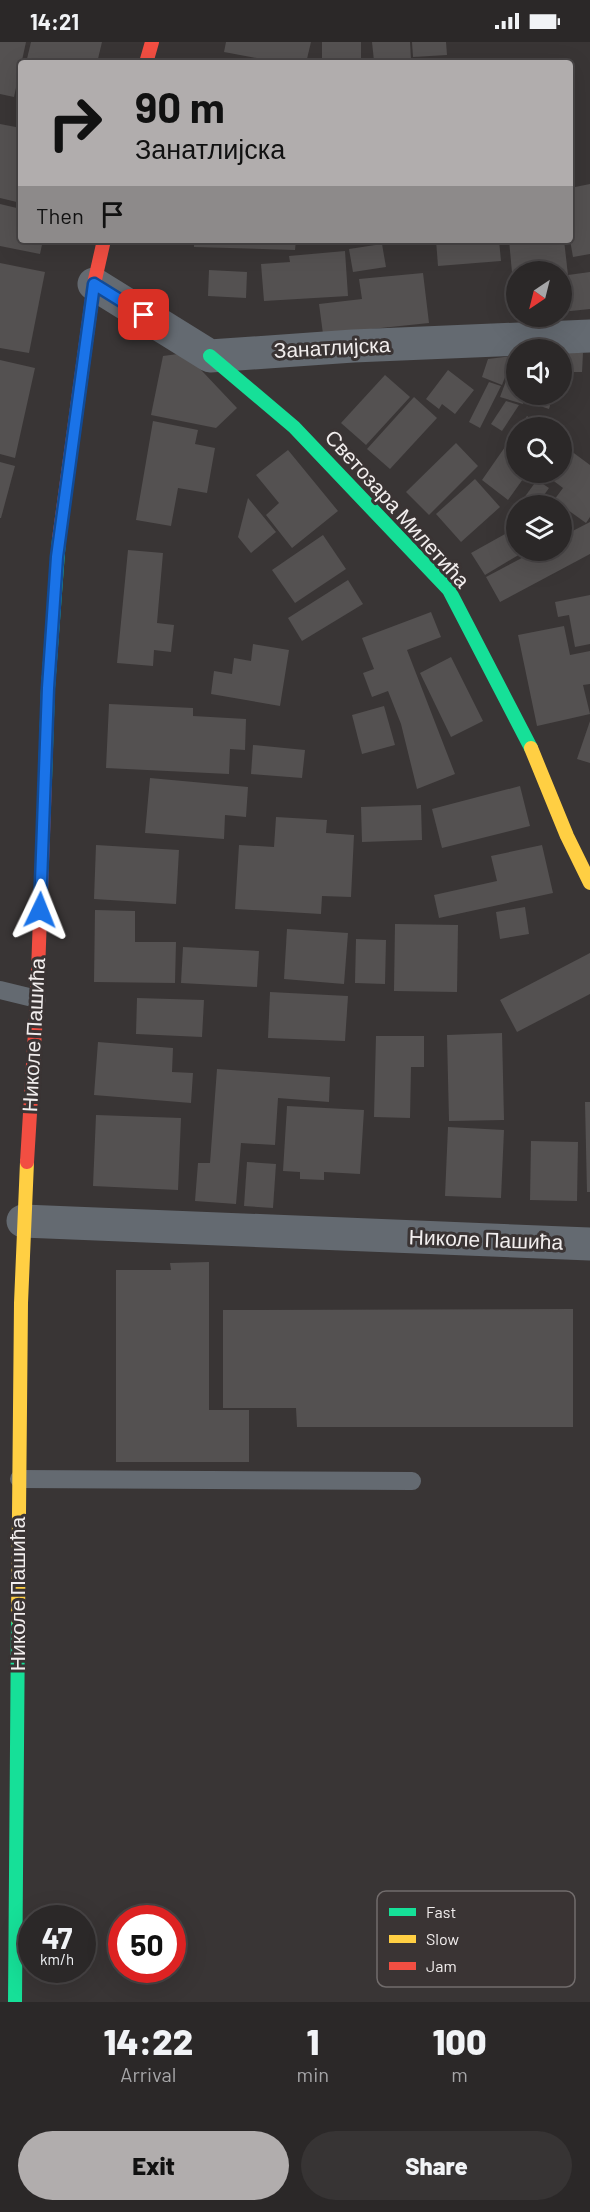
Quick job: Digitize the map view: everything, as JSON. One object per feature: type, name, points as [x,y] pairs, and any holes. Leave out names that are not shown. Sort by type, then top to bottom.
[{"type":"main road","points":[[147,60],[152,42]]},
{"type":"main road","name":"Николе Пашића","points":[[15,2002],[23,1221],[37,999],[44,787],[57,557],[94,284],[103,243]]},
{"type":"main road","name":"Светозара Милетића","points":[[210,356],[294,427],[449,591],[529,743],[567,836],[590,883]]},
{"type":"street","points":[[94,284],[210,356]]},
{"type":"street","name":"Занатлијска","points":[[210,356],[353,346],[590,336]]},
{"type":"street","name":"Николе Пашића","points":[[23,1221],[590,1244]]},
{"type":"lane","points":[[0,990],[37,999]]},
{"type":"lane","points":[[19,1479],[412,1481]]},
{"type":"building","points":[[0,42],[26,42],[22,60],[18,60],[18,79],[14,97],[0,94]]},
{"type":"building","points":[[31,42],[102,42],[98,60],[27,60]]},
{"type":"building","points":[[226,42],[311,42],[307,60],[267,60],[224,52]]},
{"type":"building","points":[[322,42],[361,42],[361,59],[322,59]]},
{"type":"building","points":[[372,42],[410,42],[411,59],[374,60]]},
{"type":"building","points":[[412,42],[446,42],[447,55],[413,57]]},
{"type":"building","points":[[0,124],[18,127],[18,202],[0,198]]},
{"type":"building","points":[[590,184],[590,254],[573,257],[571,243],[573,243],[573,187]]},
{"type":"building","points":[[0,204],[18,208],[18,243],[42,243],[40,254],[0,246]]},
{"type":"building","points":[[194,243],[296,243],[295,250],[194,247]]},
{"type":"building","points":[[436,243],[499,243],[501,261],[438,266]]},
{"type":"building","points":[[509,243],[564,243],[566,261],[511,261]]},
{"type":"building","points":[[382,244],[386,267],[353,272],[349,249]]},
{"type":"building","points":[[345,251],[348,296],[264,301],[261,264],[290,262],[289,256]]},
{"type":"building","points":[[0,263],[45,272],[29,353],[0,348]]},
{"type":"building","points":[[209,270],[247,272],[246,298],[208,296]]},
{"type":"building","points":[[590,272],[590,309],[572,311],[572,274]]},
{"type":"building","points":[[423,273],[429,323],[323,334],[319,304],[362,299],[359,279]]},
{"type":"building","points":[[185,353],[237,408],[216,428],[151,415],[163,356]]},
{"type":"building","points":[[572,353],[583,353],[582,372],[572,372]]},
{"type":"building","points":[[506,357],[506,374],[502,385],[482,377],[488,359]]},
{"type":"building","points":[[0,360],[35,368],[15,458],[0,454]]},
{"type":"building","points":[[448,370],[474,390],[455,414],[442,404],[439,409],[426,399]]},
{"type":"building","points":[[385,375],[410,397],[366,445],[341,423]]},
{"type":"building","points":[[506,381],[506,399],[500,397]]},
{"type":"building","points":[[489,382],[501,386],[480,428],[469,422]]},
{"type":"building","points":[[414,397],[437,418],[390,469],[367,449]]},
{"type":"building","points":[[506,401],[506,405],[519,405],[511,417],[506,417],[506,425],[502,431],[491,424]]},
{"type":"building","points":[[537,405],[550,405],[549,409]]},
{"type":"building","points":[[153,421],[198,430],[195,444],[215,448],[207,493],[178,488],[171,526],[136,520]]},
{"type":"building","points":[[456,443],[478,466],[429,515],[406,492]]},
{"type":"building","points":[[506,445],[506,483],[520,483],[512,495],[506,495],[506,498],[482,480]]},
{"type":"building","points":[[288,450],[338,511],[292,548],[266,515],[279,503],[256,475]]},
{"type":"building","points":[[572,452],[590,465],[590,517],[586,523],[572,513],[572,495],[558,495],[563,488],[556,483],[572,483]]},
{"type":"building","points":[[0,462],[15,466],[1,518],[0,518]]},
{"type":"building","points":[[475,479],[500,507],[461,542],[436,514]]},
{"type":"building","points":[[535,483],[542,483],[549,488],[544,495],[526,495]]},
{"type":"building","points":[[248,498],[276,532],[251,553],[238,537]]},
{"type":"building","points":[[590,522],[590,554],[500,602],[486,577],[516,561],[572,561],[572,531]]},
{"type":"building","points":[[506,534],[506,561],[509,561],[485,575],[471,553]]},
{"type":"building","points":[[323,535],[346,569],[295,603],[272,570]]},
{"type":"building","points":[[128,550],[163,553],[157,623],[174,625],[171,652],[154,650],[153,666],[117,663]]},
{"type":"building","points":[[348,580],[363,604],[302,641],[288,618]]},
{"type":"building","points":[[590,595],[590,644],[575,647],[569,615],[558,617],[555,602]]},
{"type":"building","points":[[431,612],[441,637],[407,650],[455,774],[417,789],[401,724],[388,691],[372,697],[363,673],[374,669],[362,638]]},
{"type":"building","points":[[564,626],[570,655],[590,651],[590,684],[583,685],[590,714],[537,726],[518,635]]},
{"type":"building","points":[[253,644],[289,650],[280,706],[211,694],[214,671],[232,674],[234,658],[251,661]]},
{"type":"building","points":[[451,657],[483,721],[451,737],[420,673]]},
{"type":"building","points":[[109,704],[193,708],[193,716],[246,719],[245,750],[230,749],[229,774],[106,768]]},
{"type":"building","points":[[384,706],[395,745],[362,754],[352,715]]},
{"type":"building","points":[[590,721],[590,763],[577,759]]},
{"type":"building","points":[[253,745],[305,750],[302,778],[251,774]]},
{"type":"building","points":[[150,778],[248,787],[246,817],[225,815],[224,839],[145,833]]},
{"type":"building","points":[[520,786],[530,826],[442,848],[432,809]]},
{"type":"building","points":[[421,805],[422,840],[362,842],[361,807]]},
{"type":"building","points":[[276,817],[327,820],[326,833],[354,835],[351,897],[322,896],[321,914],[235,909],[239,845],[274,847]]},
{"type":"building","points":[[96,845],[179,850],[176,904],[94,899]]},
{"type":"building","points":[[542,845],[553,893],[439,918],[434,895],[497,881],[491,856]]},
{"type":"building","points":[[525,907],[529,934],[500,939],[496,912]]},
{"type":"building","points":[[95,910],[135,911],[135,942],[176,942],[175,983],[94,982]]},
{"type":"building","points":[[395,924],[458,925],[457,992],[394,991]]},
{"type":"building","points":[[287,929],[348,933],[344,984],[284,979]]},
{"type":"building","points":[[356,939],[386,940],[385,984],[355,983]]},
{"type":"building","points":[[183,947],[259,951],[257,987],[181,983]]},
{"type":"building","points":[[590,953],[590,994],[517,1032],[500,1000]]},
{"type":"building","points":[[270,992],[348,996],[345,1041],[268,1038]]},
{"type":"building","points":[[137,998],[204,1000],[202,1037],[136,1034]]},
{"type":"building","points":[[502,1033],[504,1120],[449,1121],[447,1035]]},
{"type":"building","points":[[376,1036],[424,1036],[424,1067],[411,1067],[410,1118],[374,1117]]},
{"type":"building","points":[[98,1042],[173,1048],[172,1072],[193,1073],[191,1103],[94,1095]]},
{"type":"building","points":[[217,1069],[330,1077],[329,1102],[278,1098],[275,1145],[241,1143],[236,1204],[195,1201],[198,1163],[210,1163]]},
{"type":"building","points":[[585,1102],[590,1102],[590,1192],[587,1192]]},
{"type":"building","points":[[287,1106],[364,1110],[360,1174],[324,1172],[324,1180],[300,1179],[300,1172],[283,1171]]},
{"type":"building","points":[[96,1115],[181,1118],[178,1190],[93,1186]]},
{"type":"building","points":[[448,1127],[504,1130],[501,1198],[445,1196]]},
{"type":"building","points":[[531,1141],[578,1142],[577,1201],[530,1200]]},
{"type":"building","points":[[247,1162],[276,1164],[273,1208],[244,1206]]},
{"type":"building","points":[[209,1262],[209,1410],[249,1410],[249,1462],[116,1462],[116,1270],[171,1270],[170,1263]]},
{"type":"building","points":[[573,1309],[573,1427],[297,1427],[296,1408],[223,1408],[223,1310]]},
{"type":"traffic: fast","points":[[210,356],[294,427],[449,590],[531,748]]},
{"type":"traffic: fast","points":[[45,780],[48,688],[59,539]]},
{"type":"traffic: fast","points":[[15,2002],[18,1619]]},
{"type":"traffic: slow","points":[[531,748],[567,836],[590,883]]},
{"type":"traffic: slow","points":[[18,1619],[21,1303],[27,1162]]},
{"type":"traffic: jam","points":[[147,60],[152,42]]},
{"type":"traffic: jam","points":[[59,539],[94,284],[103,243]]},
{"type":"traffic: jam","points":[[27,1162],[37,999],[45,780]]},
{"type":"route","points":[[40,910],[48,688],[57,557],[94,284],[144,315]]}]
